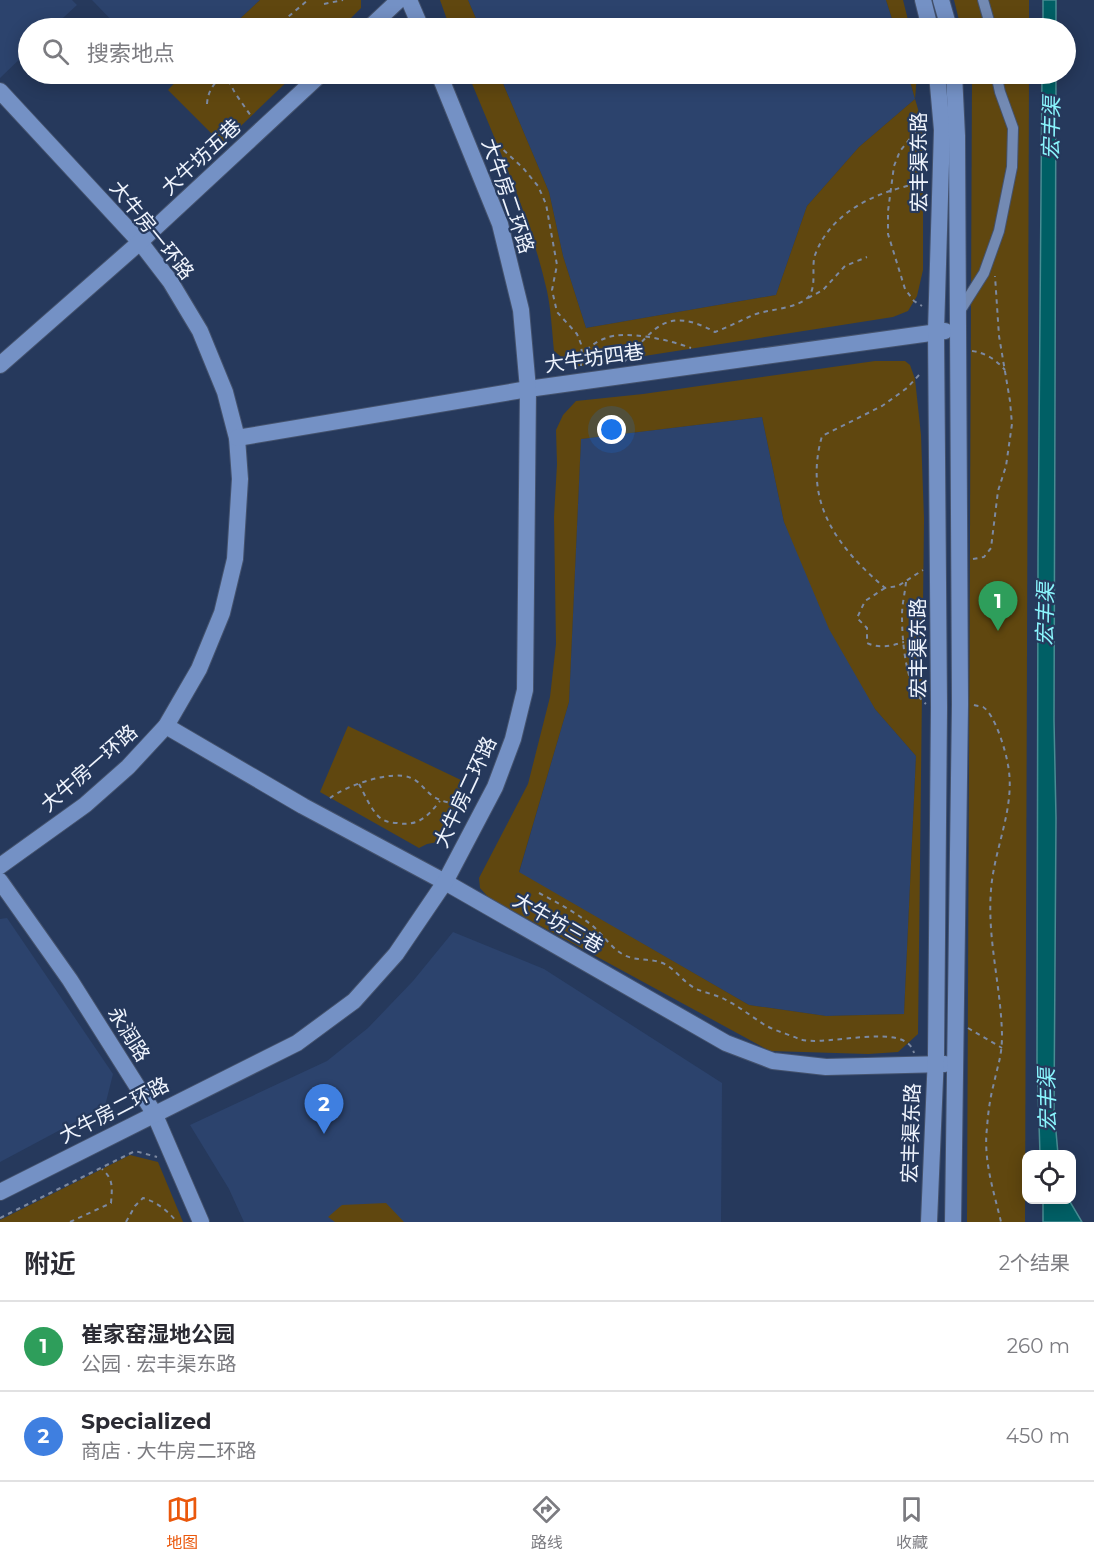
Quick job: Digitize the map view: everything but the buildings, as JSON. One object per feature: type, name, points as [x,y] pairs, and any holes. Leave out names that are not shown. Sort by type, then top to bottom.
[{"type":"street","points":[[380,18],[399,0]]},
{"type":"street","points":[[409,0],[417,18]]},
{"type":"street","points":[[923,0],[928,18]]},
{"type":"street","points":[[941,0],[946,18]]},
{"type":"street","points":[[983,0],[988,18]]},
{"type":"street","name":"大牛坊五巷","points":[[0,365],[141,242],[310,84]]},
{"type":"street","name":"大牛房二环路","points":[[0,1192],[297,1043],[354,1000],[396,954],[445,882],[495,787],[513,739],[525,690],[528,388],[521,310],[500,224],[443,84]]},
{"type":"street","name":"宏丰渠东路","points":[[929,1222],[935,1064],[939,707],[937,323],[942,130],[939,84]]},
{"type":"street","name":"宏丰渠东路","points":[[953,1222],[960,704],[957,136],[954,84]]},
{"type":"street","points":[[958,322],[984,273],[1006,203],[1012,167],[1013,128],[998,84]]},
{"type":"street","name":"大牛房一环路","points":[[0,91],[141,242],[170,281],[200,331],[225,392],[237,438],[240,500],[236,559],[231,584],[212,641],[199,669],[166,726],[128,767],[84,805],[0,866]]},
{"type":"street","name":"大牛坊四巷","points":[[237,438],[528,388],[609,377],[937,323],[958,322]]},
{"type":"street","name":"大牛坊三巷","points":[[166,726],[303,806],[445,882],[726,1043],[773,1061],[826,1067],[955,1064]]},
{"type":"street","name":"永润路","points":[[0,881],[70,980],[154,1113],[201,1222]]},
{"type":"path","points":[[287,18],[308,0]]},
{"type":"path","points":[[324,4],[343,0]]},
{"type":"path","points":[[207,104],[207,96],[213,84]]},
{"type":"path","points":[[231,84],[251,116]]},
{"type":"path","points":[[921,125],[900,151],[894,166],[889,192],[888,234],[905,289],[914,302],[937,323]]},
{"type":"path","points":[[497,144],[523,168],[538,186],[546,204],[557,265],[552,291],[557,312],[577,334],[581,344],[580,366]]},
{"type":"path","points":[[808,298],[812,290],[815,256],[827,231],[849,211],[870,199],[921,183]]},
{"type":"path","points":[[959,561],[984,556],[991,548],[998,491],[1006,466],[1012,424],[999,336],[997,286],[992,250]]},
{"type":"path","points":[[609,377],[652,330],[669,321],[688,320],[715,332],[754,315],[799,303],[823,290],[845,267],[867,257]]},
{"type":"path","points":[[582,354],[592,345],[608,337],[630,335],[677,342],[691,348]]},
{"type":"path","points":[[958,351],[982,352],[996,360],[1005,369]]},
{"type":"path","points":[[885,588],[856,562],[831,528],[819,499],[818,449],[822,436],[882,406],[907,388],[919,375]]},
{"type":"path","points":[[904,642],[878,648],[870,645],[867,643],[867,628],[857,618],[865,601],[885,588],[906,582],[923,570]]},
{"type":"path","points":[[906,582],[902,612],[907,669],[918,698],[929,706],[939,707]]},
{"type":"path","points":[[960,704],[984,708],[1000,736],[1008,765],[1010,791],[994,863],[989,916],[1001,1003],[1002,1048],[986,1131],[988,1162],[1001,1222]]},
{"type":"path","points":[[330,798],[349,787],[383,777],[410,777],[421,784],[431,796],[455,804]]},
{"type":"path","points":[[359,784],[371,808],[381,819],[391,822],[414,824],[427,818],[441,800]]},
{"type":"path","points":[[539,893],[568,908],[596,928],[606,941],[626,956],[654,960],[669,966],[696,989],[714,994],[767,1026],[803,1040],[829,1042],[877,1035],[894,1037],[908,1041],[917,1064]]},
{"type":"path","points":[[956,1028],[968,1028],[1002,1048]]},
{"type":"path","points":[[0,1218],[135,1151],[165,1160]]},
{"type":"path","points":[[70,1222],[111,1203],[112,1183],[109,1174],[102,1169]]},
{"type":"path","points":[[126,1222],[135,1206],[143,1198],[153,1201],[177,1222]]},
{"type":"shaded area","points":[[0,0],[72,0],[77,5],[63,18],[18,18],[18,61],[0,78]]},
{"type":"shaded area","points":[[92,0],[260,0],[241,18],[109,18]]},
{"type":"shaded area","points":[[260,0],[361,0],[361,8],[351,18],[241,18]]},
{"type":"shaded area","points":[[440,0],[468,0],[476,18],[446,18]]},
{"type":"shaded area","points":[[468,0],[886,0],[892,18],[476,18]]},
{"type":"shaded area","points":[[886,0],[903,0],[908,18],[892,18]]},
{"type":"shaded area","points":[[954,0],[1029,0],[1029,18],[958,18]]},
{"type":"shaded area","points":[[174,84],[285,84],[222,144],[168,90]]},
{"type":"shaded area","points":[[472,84],[503,84],[549,192],[563,256],[586,328],[776,295],[807,206],[859,147],[915,99],[921,119],[923,141],[923,270],[917,296],[908,311],[893,317],[574,367],[554,351],[547,291],[532,235]]},
{"type":"shaded area","points":[[503,84],[911,84],[915,99],[859,147],[807,206],[776,295],[586,328],[563,256],[549,192]]},
{"type":"shaded area","points":[[911,84],[916,84],[915,99]]},
{"type":"shaded area","points":[[972,84],[1029,84],[1025,1150],[1022,1150],[1022,1204],[1025,1204],[1025,1222],[967,1222]]},
{"type":"shaded area","points":[[875,361],[905,361],[910,365],[915,379],[921,435],[924,519],[918,1034],[898,1052],[868,1054],[770,1051],[489,898],[480,888],[479,878],[528,784],[550,697],[556,644],[554,517],[556,430],[563,415],[576,401],[643,394]],"holes":[[[762,417],[784,522],[829,629],[875,709],[916,756],[904,1014],[826,1016],[749,1005],[519,872],[569,702],[581,439]]]},
{"type":"shaded area","points":[[762,417],[784,522],[875,709],[916,756],[904,1014],[826,1016],[749,1005],[519,873],[569,702],[581,439]]},
{"type":"shaded area","points":[[348,726],[463,781],[443,841],[419,848],[320,792]]},
{"type":"shaded area","points":[[7,918],[113,1074],[105,1106],[0,1162],[0,919]]},
{"type":"shaded area","points":[[453,932],[544,969],[722,1083],[721,1222],[244,1222],[229,1189],[190,1125],[327,1061],[368,1028],[413,981]]},
{"type":"shaded area","points":[[130,1155],[158,1162],[183,1222],[0,1222],[0,1220]]},
{"type":"shaded area","points":[[386,1203],[404,1222],[335,1222],[328,1217],[342,1205]]},
{"type":"water","points":[[1043,0],[1056,0],[1056,18],[1043,18]]},
{"type":"water","name":"宏丰渠","points":[[1042,84],[1056,84],[1054,1109],[1058,1150],[1040,1150],[1037,1060]]},
{"type":"water","points":[[1043,1204],[1071,1204],[1082,1222],[1043,1222]]},
{"type":"place","name":"崔家窑湿地公园","points":[[998,631]]},
{"type":"place","name":"Specialized","points":[[324,1134]]}]
